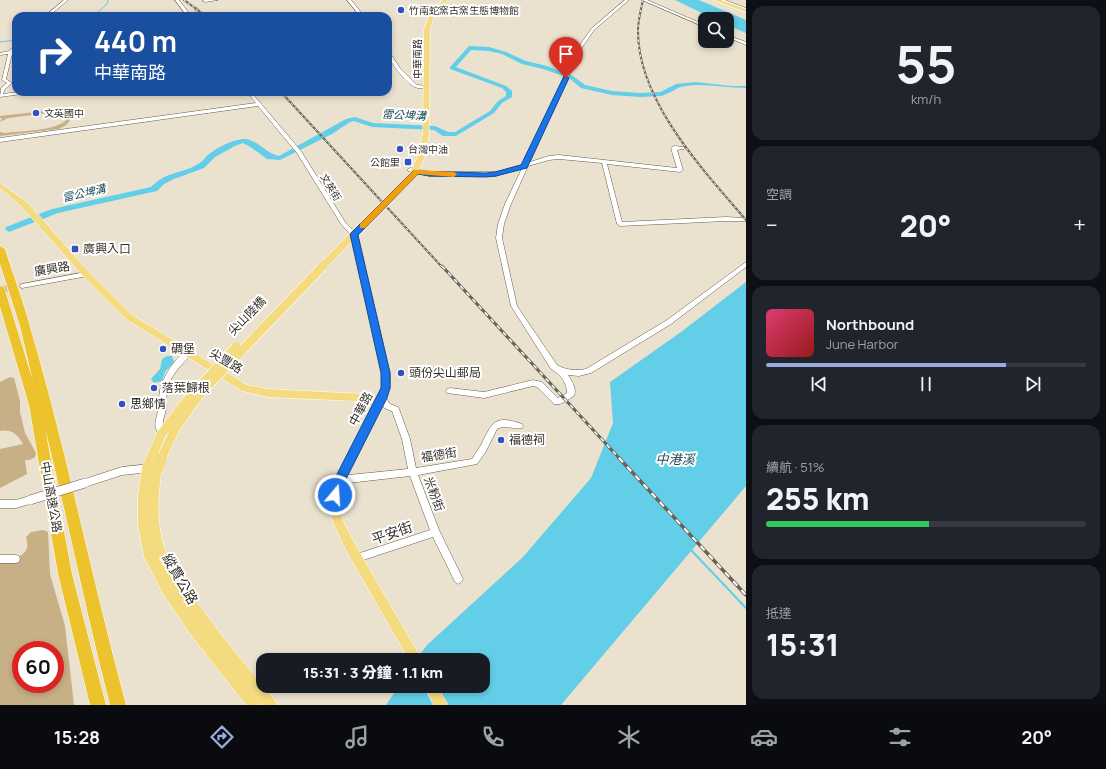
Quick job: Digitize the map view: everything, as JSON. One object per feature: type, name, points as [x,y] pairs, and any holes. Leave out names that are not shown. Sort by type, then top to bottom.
[{"type":"highway","name":"中山高速公路","points":[[0,249],[25,326],[65,482],[98,630],[118,705]]},
{"type":"highway","name":"中山高速公路","points":[[0,290],[35,405],[65,574],[98,705]]},
{"type":"main road","points":[[428,16],[433,6],[440,0]]},
{"type":"main road","points":[[428,16],[446,0]]},
{"type":"main road","points":[[716,0],[746,10]]},
{"type":"main road","points":[[721,0],[746,10]]},
{"type":"main road","name":"中華南路","points":[[352,232],[413,171],[421,152],[424,87],[423,27],[428,16]]},
{"type":"main road","name":"尖豐路","points":[[0,185],[32,213],[86,274],[130,317],[245,388],[258,391],[382,398]]},
{"type":"main road","name":"尖山陸橋","points":[[152,468],[162,433],[175,413],[199,384],[352,232]]},
{"type":"main road","name":"尖山陸橋","points":[[152,468],[176,424],[191,403],[352,232]]},
{"type":"main road","name":"中華路","points":[[382,398],[339,480],[335,495],[335,510],[338,522],[357,558],[412,653]]},
{"type":"main road","name":"縱貫公路","points":[[152,468],[143,495],[143,518],[150,556],[167,590],[199,626]]},
{"type":"main road","points":[[199,626],[254,705]]},
{"type":"main road","points":[[199,626],[270,705]]},
{"type":"main road","points":[[434,693],[441,705]]},
{"type":"street","points":[[52,12],[66,0]]},
{"type":"street","points":[[177,0],[187,12]]},
{"type":"street","points":[[201,6],[206,1],[216,0]]},
{"type":"street","points":[[349,0],[359,12]]},
{"type":"street","points":[[627,0],[586,37],[579,48],[508,204],[501,224],[499,238],[514,306],[554,367],[563,372],[577,374],[588,371],[627,349],[669,322],[746,264]]},
{"type":"street","points":[[644,0],[698,23]]},
{"type":"street","points":[[734,39],[746,44]]},
{"type":"street","points":[[0,54],[10,53],[4,80],[10,83],[3,88],[0,96],[12,94]]},
{"type":"street","points":[[392,60],[398,69],[416,86],[424,87]]},
{"type":"street","points":[[0,140],[259,104],[253,96]]},
{"type":"street","name":"文英街","points":[[259,104],[299,152],[343,223],[352,232]]},
{"type":"street","points":[[413,171],[429,174],[486,175],[496,174],[549,158],[559,157],[680,170],[674,148],[682,148]]},
{"type":"street","points":[[604,162],[620,224],[726,219],[744,220]]},
{"type":"street","name":"中華路","points":[[352,232],[386,373],[386,388],[382,398]]},
{"type":"street","name":"廣興路","points":[[22,286],[86,274]]},
{"type":"street","points":[[162,433],[157,423],[162,411],[164,385],[175,368],[189,353]]},
{"type":"street","points":[[450,391],[484,395],[534,383],[539,384],[558,402],[572,394],[571,386],[563,372]]},
{"type":"street","name":"米粉街","points":[[382,398],[387,406],[395,409],[406,439],[413,472],[435,532],[458,579]]},
{"type":"street","name":"福德街","points":[[339,480],[413,472],[474,462],[483,450],[493,427],[496,424],[506,422],[519,426]]},
{"type":"street","points":[[0,504],[16,504],[122,471],[152,468]]},
{"type":"street","name":"平安街","points":[[357,558],[435,532]]},
{"type":"street","points":[[0,559],[16,558]]},
{"type":"shaded area","points":[[71,108],[71,110],[67,111],[71,116],[70,121],[65,126],[58,129],[0,136],[0,132],[29,131],[56,126],[67,119],[64,114],[57,112],[8,118],[0,122],[2,118],[0,118],[0,116]]},
{"type":"shaded area","points":[[10,377],[14,378],[20,401],[20,412],[25,433],[36,453],[35,457],[30,460],[25,460],[27,474],[0,488],[0,449],[23,444],[19,437],[14,433],[0,431],[0,382]]},
{"type":"shaded area","points":[[43,530],[48,532],[50,574],[65,626],[74,705],[0,705],[0,562],[12,560],[23,554],[26,551],[27,546],[26,537],[31,532]]},
{"type":"water","points":[[675,0],[699,0],[727,12],[700,12]]},
{"type":"water","points":[[734,15],[746,20],[746,33],[734,28]]},
{"type":"water","points":[[696,82],[746,86],[746,88],[693,85],[681,87],[666,94],[659,95],[659,93],[676,84]]},
{"type":"water","name":"中港溪","points":[[746,282],[746,486],[561,705],[386,705],[394,693],[490,693],[490,653],[421,653],[427,645],[523,557],[591,478],[613,423],[610,382],[681,332]]},
{"type":"water","points":[[167,356],[172,356],[174,362],[165,372],[162,381],[154,383],[151,379],[160,369],[162,359]]},
{"type":"waterway","points":[[98,12],[107,4],[108,0]]},
{"type":"waterway","points":[[0,42],[12,40]]},
{"type":"waterway","name":"雷公埤溝","points":[[9,229],[55,211],[154,189],[161,182],[171,177],[201,166],[212,155],[232,144],[244,141],[255,146],[270,157],[280,158],[329,132],[348,120],[355,119],[372,125],[435,128],[446,134],[456,134],[492,112],[500,102],[509,97],[509,91],[504,87],[452,68],[469,48],[489,49],[504,53],[524,63],[545,67],[571,77],[583,87],[612,93],[640,95],[662,94],[672,88]]},
{"type":"waterway","points":[[691,550],[746,608]]},
{"type":"tunnel","points":[[195,11],[199,7]]},
{"type":"tunnel","points":[[0,290],[22,286]]},
{"type":"railway","points":[[184,0],[200,12]]},
{"type":"railway","points":[[643,0],[638,30],[641,56],[648,82],[660,108],[693,156],[746,220]]},
{"type":"railway","points":[[285,96],[442,267]]},
{"type":"railway","points":[[442,266],[620,459]]},
{"type":"railway","points":[[619,458],[746,595]]},
{"type":"slow traffic","points":[[362,226],[416,172],[429,174],[454,174]]},
{"type":"place","name":"竹南蛇窯古窯生態博物館","points":[[401,10]]},
{"type":"place","name":"文英國中","points":[[36,113]]},
{"type":"place","name":"台灣中油","points":[[400,149]]},
{"type":"place","name":"公館里","points":[[408,162]]},
{"type":"place","name":"廣興入口","points":[[75,249]]},
{"type":"place","name":"碉堡","points":[[163,349]]},
{"type":"place","name":"頭份尖山郵局","points":[[401,373]]},
{"type":"place","name":"落葉歸根","points":[[154,388]]},
{"type":"place","name":"思鄉情","points":[[122,404]]},
{"type":"place","name":"福德祠","points":[[501,440]]},
{"type":"route","points":[[335,495],[339,480],[386,388],[386,373],[354,234],[416,172],[429,174],[486,175],[496,174],[524,166],[566,78]]}]
